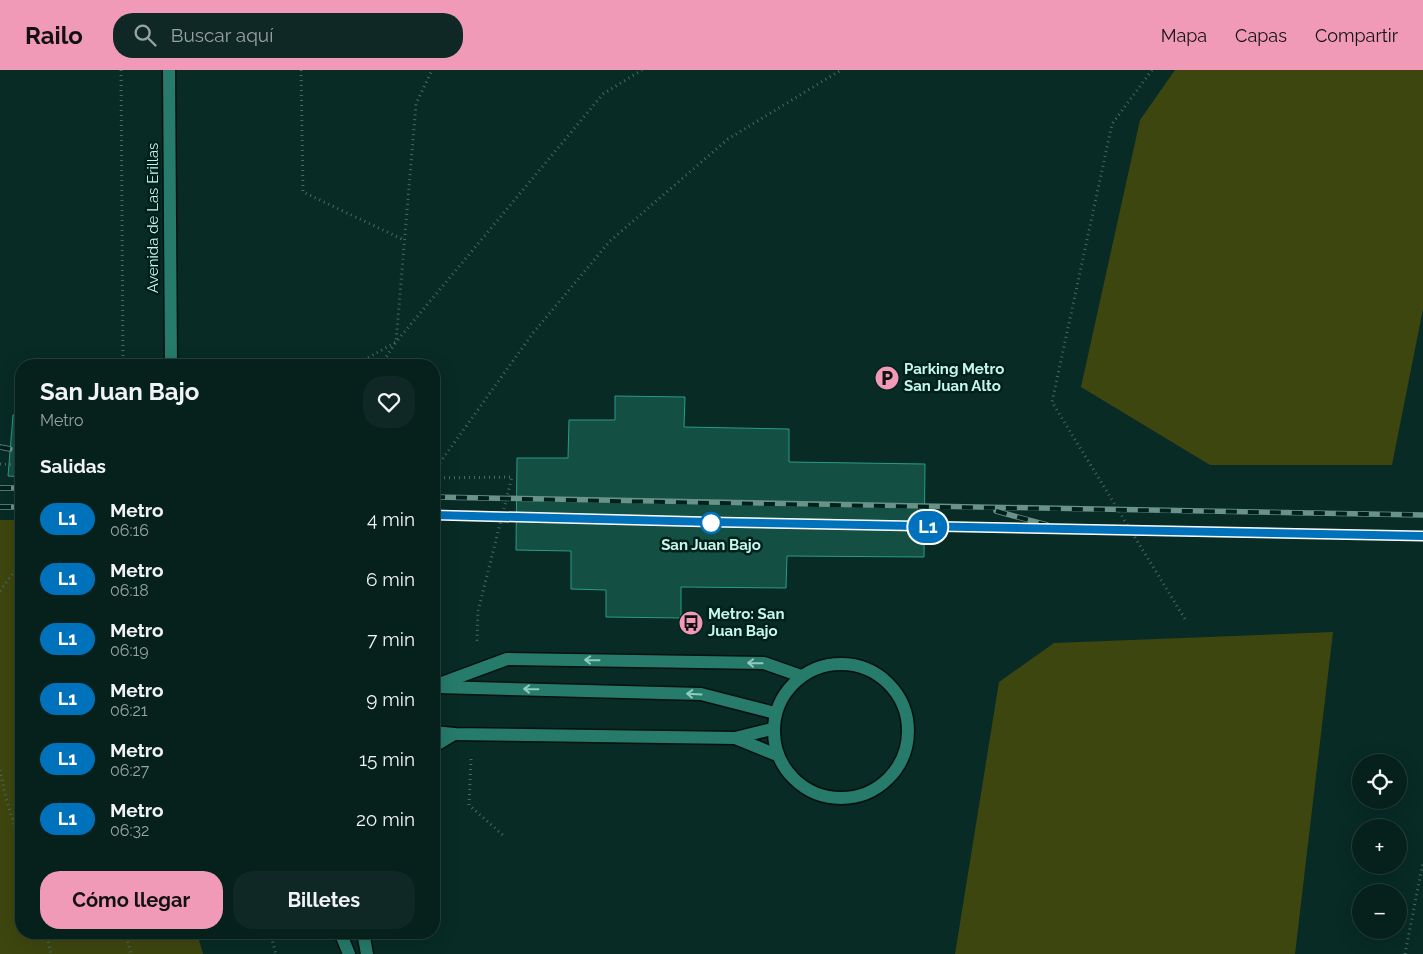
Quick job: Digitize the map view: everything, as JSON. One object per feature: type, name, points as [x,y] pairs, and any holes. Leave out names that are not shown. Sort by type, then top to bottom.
[{"type":"main road","name":"Avenida de Las Erillas","points":[[169,70],[171,359]]},
{"type":"main road","points":[[440,684],[507,658],[764,664],[801,676]]},
{"type":"main road","points":[[821,666],[863,667],[897,693],[905,707],[910,734],[903,761],[880,787],[851,799],[811,792],[797,784],[777,755],[772,729],[775,712],[785,692],[801,676],[821,666]]},
{"type":"main road","points":[[440,686],[701,694],[775,712]]},
{"type":"main road","points":[[440,733],[735,738],[772,729]]},
{"type":"main road","points":[[440,742],[454,734]]},
{"type":"main road","points":[[735,738],[777,755]]},
{"type":"main road","points":[[343,939],[349,954]]},
{"type":"main road","points":[[364,939],[367,954]]},
{"type":"path","points":[[121,70],[123,359]]},
{"type":"path","points":[[301,70],[304,192],[404,240]]},
{"type":"path","points":[[396,342],[416,104],[432,70]]},
{"type":"path","points":[[385,359],[396,342],[603,94],[642,70]]},
{"type":"path","points":[[440,463],[533,333],[610,241],[728,139],[841,70]]},
{"type":"path","points":[[1152,70],[1112,124],[1052,402],[1185,619]]},
{"type":"path","points":[[366,359],[396,342]]},
{"type":"path","points":[[0,464],[15,465]]},
{"type":"path","points":[[440,478],[512,478],[478,611]]},
{"type":"path","points":[[0,592],[15,570]]},
{"type":"path","points":[[0,770],[15,827]]},
{"type":"path","points":[[1405,954],[1423,862]]},
{"type":"path","points":[[48,939],[51,954]]},
{"type":"path","points":[[127,939],[131,954]]},
{"type":"path","points":[[272,939],[276,954]]},
{"type":"green space","points":[[1175,70],[1423,70],[1423,309],[1392,465],[1210,465],[1081,387],[1140,120]]},
{"type":"green space","points":[[0,520],[15,520],[15,939],[199,939],[203,954],[0,954]]},
{"type":"green space","points":[[1333,632],[1295,954],[955,954],[999,682],[1054,643]]},
{"type":"building","points":[[615,396],[685,397],[684,427],[789,429],[789,462],[925,464],[924,557],[787,556],[786,588],[681,587],[681,618],[606,617],[606,590],[571,589],[571,551],[516,550],[517,458],[568,458],[569,420],[615,420]]},
{"type":"building","points":[[13,415],[15,415],[15,477],[8,476]]},
{"type":"railway","points":[[0,447],[10,449]]},
{"type":"railway","points":[[0,488],[15,488]]},
{"type":"railway","points":[[440,497],[1423,515]]},
{"type":"railway","points":[[0,507],[15,507]]},
{"type":"railway","points":[[996,511],[1047,525]]},
{"type":"railway","points":[[440,514],[711,522],[1423,536]]},
{"type":"metro line","name":"L1","points":[[440,515],[1423,536]]},
{"type":"place","name":"Parking Metro San Juan Alto","points":[[887,378]]},
{"type":"place","name":"San Juan Bajo","points":[[711,523]]},
{"type":"place","name":"Metro: San Juan Bajo","points":[[691,623]]}]
